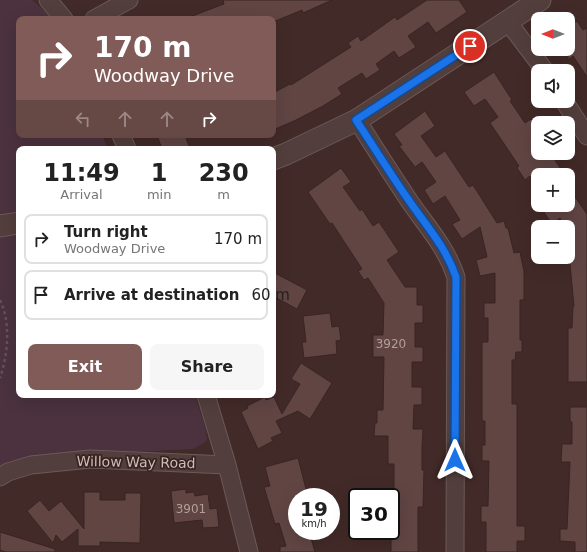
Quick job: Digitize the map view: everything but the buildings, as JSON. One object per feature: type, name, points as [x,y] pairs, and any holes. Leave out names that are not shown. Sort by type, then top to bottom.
[{"type":"street","points":[[48,0],[61,16]]},
{"type":"street","points":[[100,16],[129,0]]},
{"type":"street","points":[[276,158],[356,120],[540,0]]},
{"type":"street","points":[[508,22],[540,64]]},
{"type":"street","points":[[569,108],[587,136]]},
{"type":"street","points":[[356,120],[410,201],[443,247],[451,262],[456,277],[455,552]]},
{"type":"street","points":[[0,226],[16,223]]},
{"type":"street","points":[[207,398],[228,465],[249,552]]},
{"type":"street","name":"Willow Way Road","points":[[0,478],[8,472],[31,465],[90,459],[228,465]]},
{"type":"path","points":[[0,300],[8,331],[4,366],[0,378]]},
{"type":"shaded area","points":[[0,0],[32,0],[50,16],[16,16],[16,138],[103,138],[107,146],[16,146],[16,398],[196,398],[205,427],[207,441],[193,449],[39,457],[0,482]]},
{"type":"route","points":[[455,460],[456,277],[451,262],[443,247],[410,201],[356,120],[470,46]]}]
